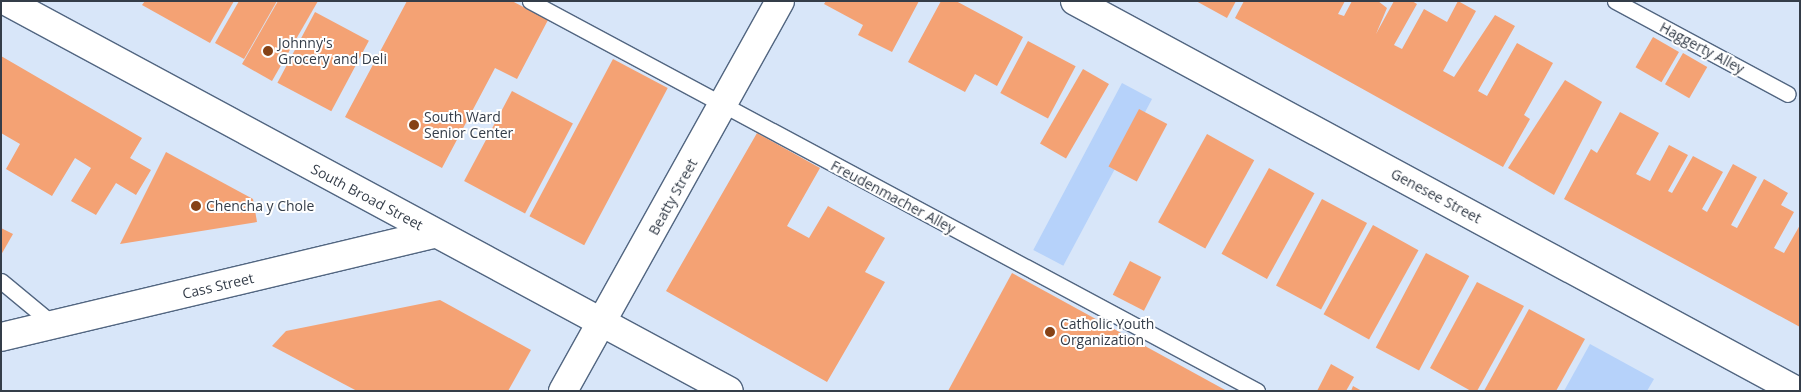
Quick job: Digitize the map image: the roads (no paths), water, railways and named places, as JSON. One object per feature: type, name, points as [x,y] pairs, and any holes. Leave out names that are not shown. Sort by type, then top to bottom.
[{"type":"street","name":"South Broad Street","points":[[6,1],[434,234],[603,320],[729,391]]},
{"type":"street","name":"Beatty Street","points":[[563,391],[780,1]]},
{"type":"street","name":"Genesee Street","points":[[1075,1],[1797,391]]},
{"type":"street","name":"Cass Street","points":[[1,336],[434,234]]},
{"type":"lane","name":"Freudenmacher Alley","points":[[530,1],[1257,391]]},
{"type":"lane","name":"Haggerty Alley","points":[[1616,1],[1788,94]]},
{"type":"lane","points":[[1,281],[53,324]]},
{"type":"place","name":"Johnny's Grocery and Deli","points":[[268,51]]},
{"type":"place","name":"South Ward Senior Center","points":[[414,125]]},
{"type":"place","name":"Chencha y Chole","points":[[196,206]]},
{"type":"place","name":"Catholic Youth Organization","points":[[1050,332]]}]
